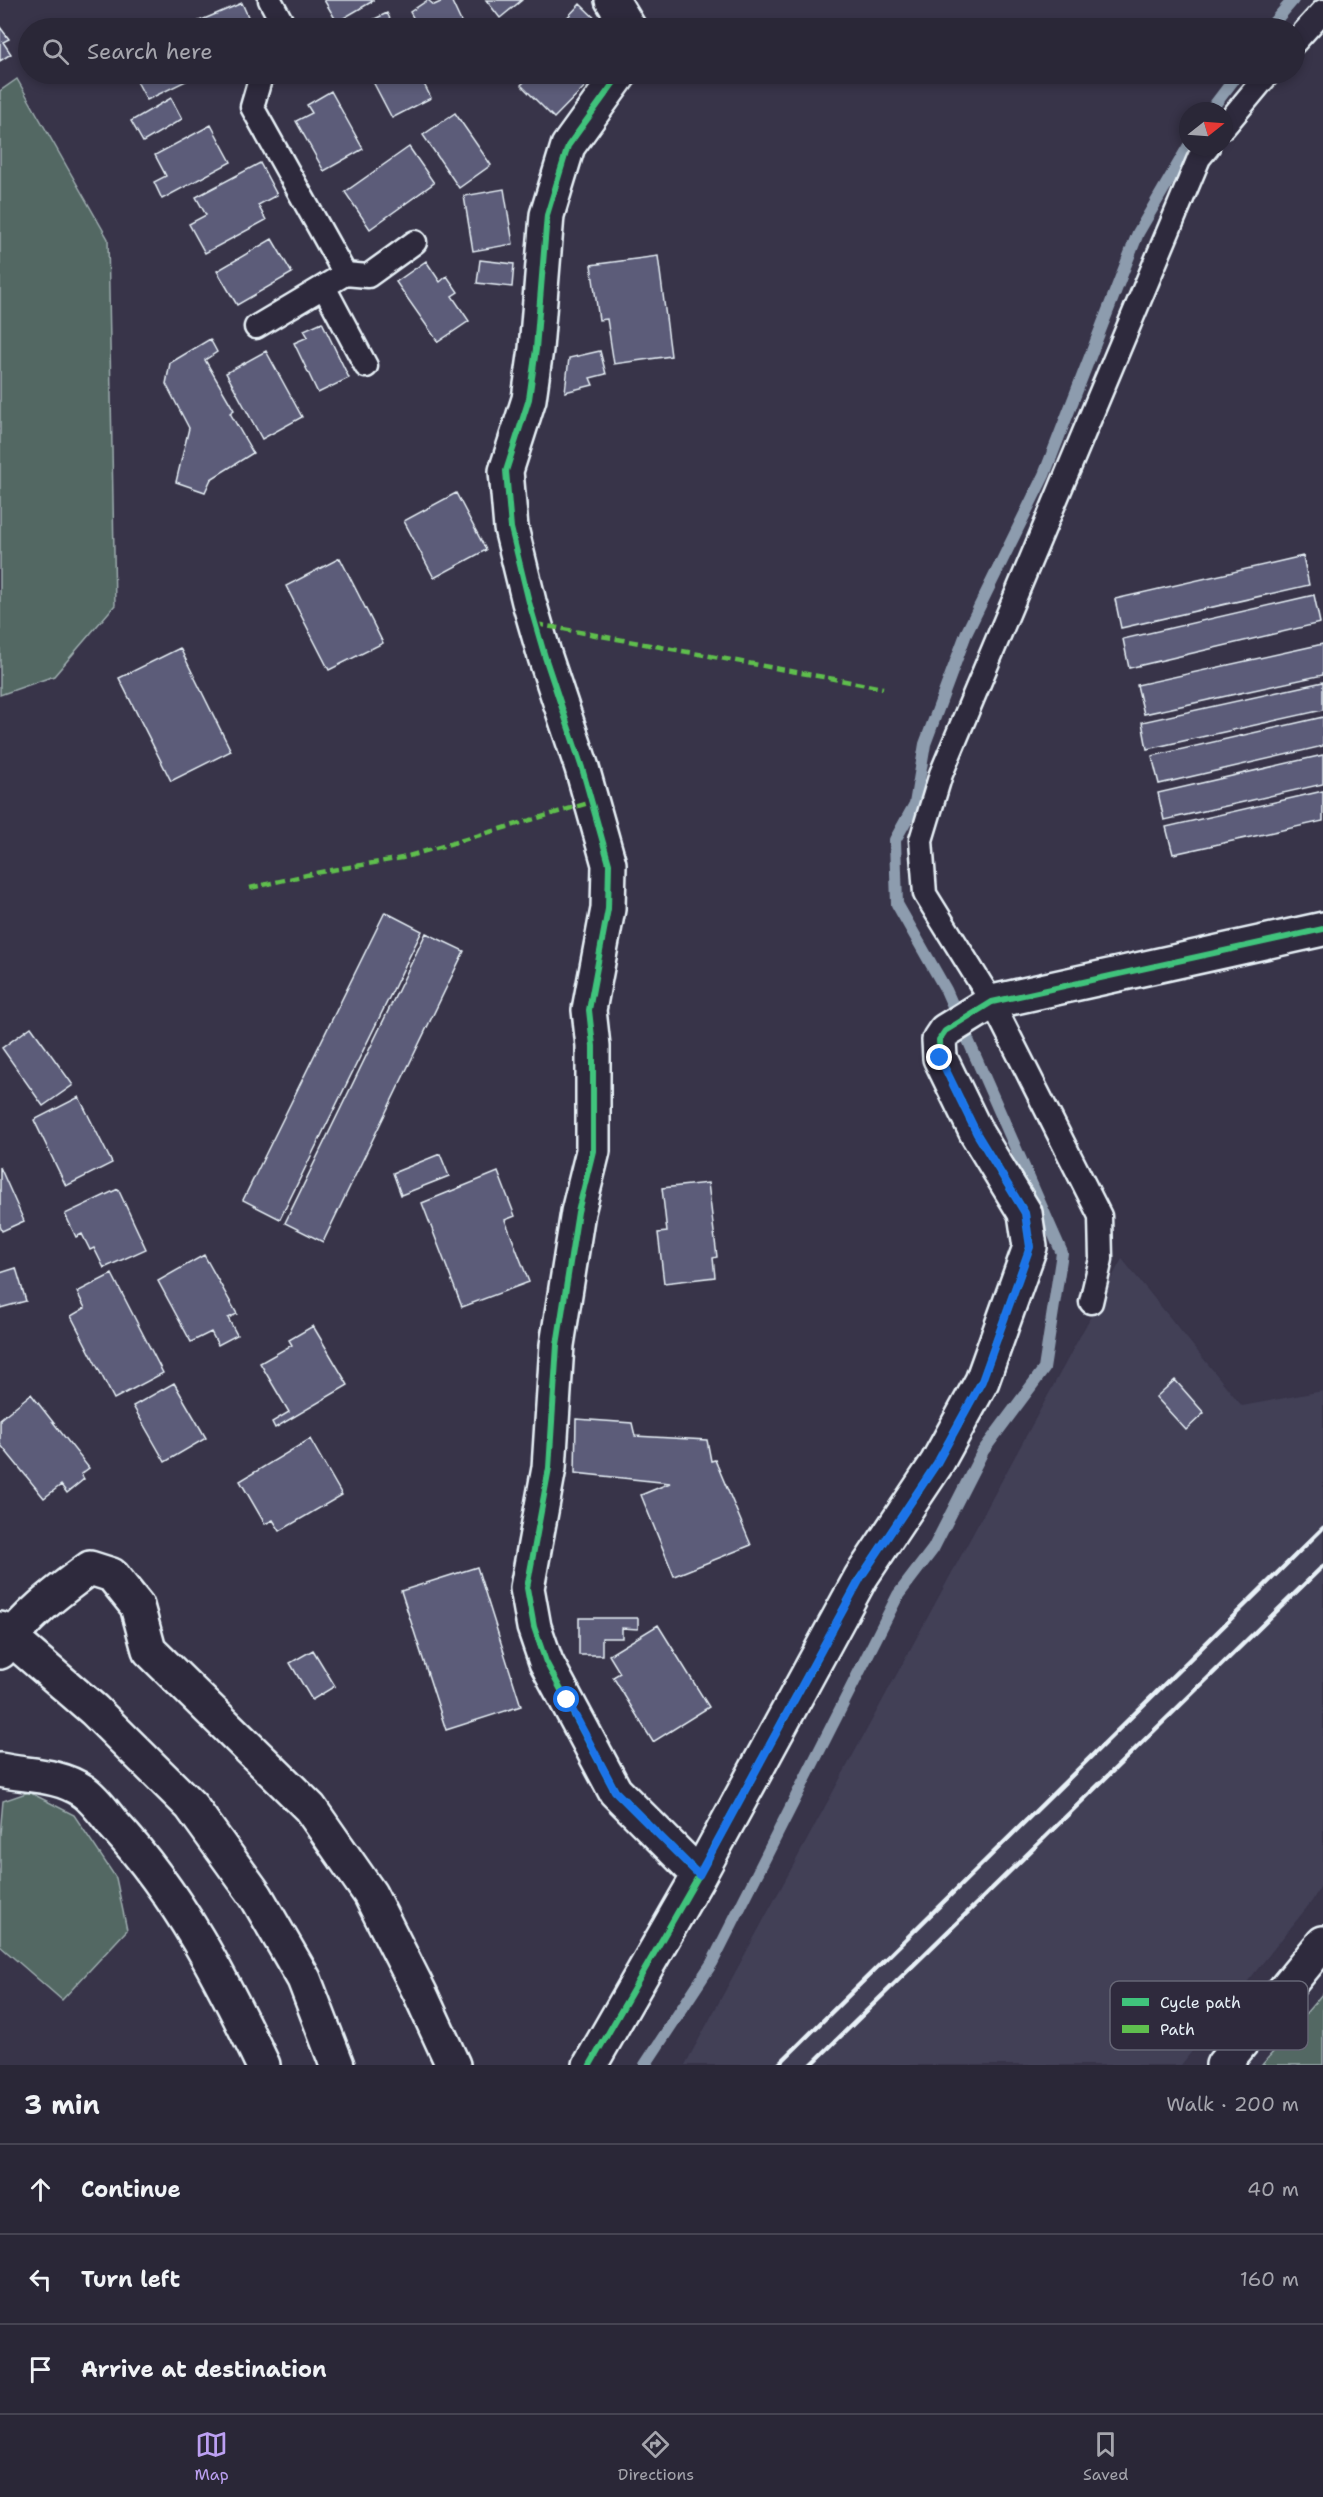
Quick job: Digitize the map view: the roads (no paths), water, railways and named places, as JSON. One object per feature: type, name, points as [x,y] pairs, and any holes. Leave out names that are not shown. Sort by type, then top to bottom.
[{"type":"street","points":[[612,0],[623,18]]},
{"type":"street","points":[[613,84],[568,146],[547,215],[537,349],[529,399],[506,471],[511,528],[529,602],[582,768],[609,864],[608,909],[589,1010],[593,1046],[593,1151],[578,1212],[556,1345],[549,1468],[527,1588],[534,1627],[546,1662],[615,1791],[699,1875]]},
{"type":"street","points":[[590,2065],[699,1875],[861,1577],[937,1463],[982,1381],[1030,1247],[1025,1213],[977,1134],[940,1058],[939,1040],[945,1031],[992,1002],[1323,929]]},
{"type":"street","points":[[338,2065],[304,1979],[256,1896],[190,1806],[94,1710],[4,1639],[55,1594],[90,1568],[112,1575],[137,1606],[149,1650],[310,1808],[370,1894],[453,2065]]},
{"type":"street","points":[[0,1770],[23,1775],[54,1777],[84,1791],[134,1846],[192,1926],[230,1996],[263,2065]]},
{"type":"street","points":[[1292,1981],[1323,1943]]},
{"type":"street","points":[[1223,2065],[1235,2050]]},
{"type":"lane","points":[[270,0],[280,18]]},
{"type":"lane","points":[[1305,31],[1323,11]]},
{"type":"lane","points":[[259,84],[252,107],[345,274]]},
{"type":"lane","points":[[1233,116],[1260,84]]},
{"type":"lane","points":[[1091,1302],[1101,1259],[1100,1216],[992,1002],[925,894],[921,840],[941,774],[1195,168],[1202,156]]},
{"type":"lane","points":[[256,327],[345,274],[368,276],[415,242]]},
{"type":"lane","points":[[324,287],[366,366]]},
{"type":"waterway","points":[[1278,18],[1293,0]]},
{"type":"waterway","points":[[1217,102],[1230,84]]},
{"type":"waterway","points":[[645,2065],[712,1963],[898,1595],[933,1549],[983,1451],[1044,1369],[1062,1253],[946,990],[897,904],[895,840],[915,804],[925,744],[966,634],[1044,475],[1138,233],[1183,156]]},
{"type":"railway","points":[[778,2065],[1323,1528]]},
{"type":"railway","points":[[811,2065],[1323,1566]]}]
